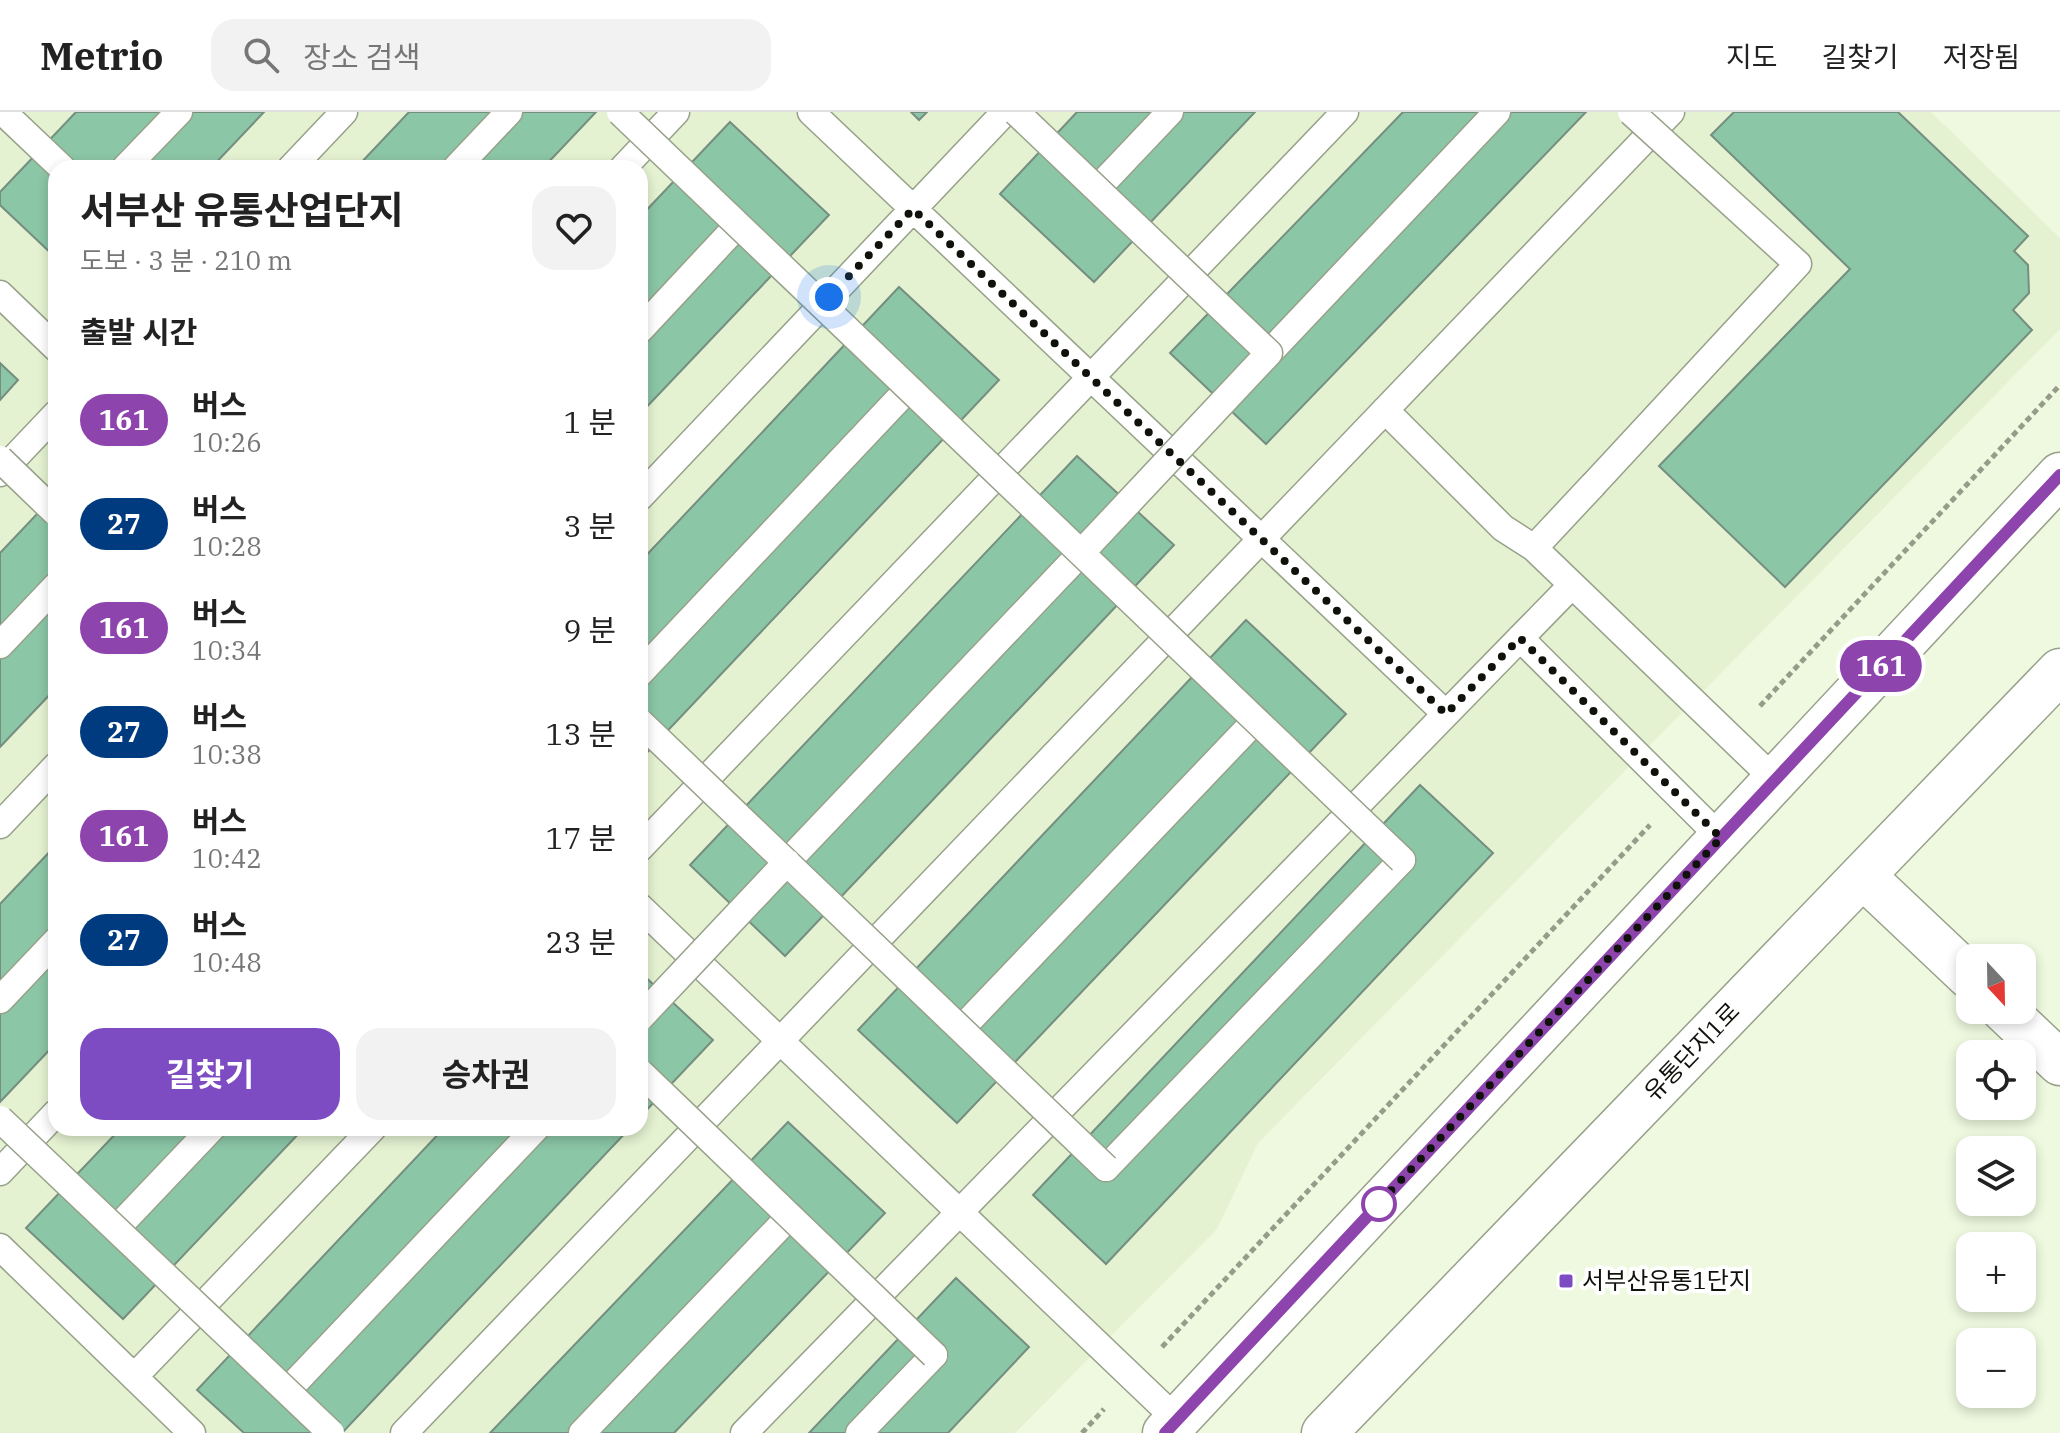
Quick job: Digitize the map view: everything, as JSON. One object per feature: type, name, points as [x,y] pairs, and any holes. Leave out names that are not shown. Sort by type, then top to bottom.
[{"type":"main road","points":[[1171,1426],[2060,475]]},
{"type":"main road","name":"유통단지1로","points":[[1324,1433],[2060,671]]},
{"type":"main road","points":[[1863,876],[1956,964]]},
{"type":"main road","points":[[2019,1024],[2060,1063]]},
{"type":"lane","points":[[3,112],[54,160]]},
{"type":"lane","points":[[133,160],[179,112]]},
{"type":"lane","points":[[299,160],[344,112]]},
{"type":"lane","points":[[464,160],[509,112]]},
{"type":"lane","points":[[620,112],[1402,860],[1106,1168],[648,730]]},
{"type":"lane","points":[[631,160],[676,112]]},
{"type":"lane","points":[[811,112],[1446,714]]},
{"type":"lane","points":[[648,489],[1005,112]]},
{"type":"lane","points":[[1016,112],[1269,353]]},
{"type":"lane","points":[[1097,189],[1170,112]]},
{"type":"lane","points":[[648,840],[1345,112]]},
{"type":"lane","points":[[648,1010],[1497,112]]},
{"type":"lane","points":[[1534,548],[1798,264],[1631,112]]},
{"type":"lane","points":[[404,1433],[1671,112]]},
{"type":"lane","points":[[648,321],[738,225]]},
{"type":"lane","points":[[0,294],[48,340]]},
{"type":"lane","points":[[648,665],[909,388]]},
{"type":"lane","points":[[1385,410],[1503,528],[1534,548],[1775,780]]},
{"type":"lane","points":[[0,473],[48,422]]},
{"type":"lane","points":[[0,459],[48,505]]},
{"type":"lane","points":[[744,1433],[1572,585]]},
{"type":"lane","points":[[0,645],[48,594]]},
{"type":"lane","points":[[1520,638],[1721,838]]},
{"type":"lane","points":[[961,1029],[1256,720]]},
{"type":"lane","points":[[0,825],[48,774]]},
{"type":"lane","points":[[648,915],[1133,1378],[1171,1426]]},
{"type":"lane","points":[[0,1000],[48,949]]},
{"type":"lane","points":[[648,1080],[934,1355],[859,1433]]},
{"type":"lane","points":[[0,1119],[331,1433]]},
{"type":"lane","points":[[0,1172],[48,1121]]},
{"type":"lane","points":[[116,1229],[204,1136]]},
{"type":"lane","points":[[134,1377],[365,1136]]},
{"type":"lane","points":[[287,1391],[528,1136]]},
{"type":"lane","points":[[582,1433],[790,1216]]},
{"type":"lane","points":[[0,1247],[192,1433]]},
{"type":"path","points":[[1731,738],[2060,385]]},
{"type":"path","points":[[1082,1433],[1678,795]]},
{"type":"shaded area","points":[[0,112],[1931,112],[2060,238],[2060,329],[1258,1143],[1217,1229],[1015,1433],[0,1433]]},
{"type":"building","points":[[76,112],[264,112],[219,160],[48,160],[48,250],[0,205],[0,192]]},
{"type":"building","points":[[409,112],[596,112],[551,160],[364,160]]},
{"type":"building","points":[[911,112],[927,112],[919,120]]},
{"type":"building","points":[[1077,112],[1255,112],[1094,282],[1000,194]]},
{"type":"building","points":[[1403,112],[1586,112],[1266,444],[1170,353]]},
{"type":"building","points":[[1734,112],[1898,112],[2028,236],[2014,251],[2028,265],[2029,293],[2013,310],[2032,330],[1785,587],[1659,466],[1850,269],[1711,135]]},
{"type":"building","points":[[730,122],[829,215],[648,406],[648,209]]},
{"type":"building","points":[[899,287],[999,380],[648,752],[648,554]]},
{"type":"building","points":[[0,363],[18,380],[0,400]]},
{"type":"building","points":[[1077,456],[1174,545],[785,956],[690,865]]},
{"type":"building","points":[[48,502],[48,696],[0,747],[0,553]]},
{"type":"building","points":[[1246,620],[1346,714],[957,1123],[858,1030]]},
{"type":"building","points":[[1420,785],[1493,853],[1106,1264],[1033,1195]]},
{"type":"building","points":[[48,853],[48,1051],[0,1102],[0,904]]},
{"type":"building","points":[[648,979],[713,1040],[648,1109]]},
{"type":"building","points":[[788,1122],[885,1213],[674,1433],[490,1433]]},
{"type":"building","points":[[113,1136],[296,1136],[123,1319],[26,1228]]},
{"type":"building","points":[[436,1136],[622,1136],[342,1433],[244,1433],[197,1390]]},
{"type":"building","points":[[956,1278],[1029,1347],[948,1433],[809,1433]]},
{"type":"bus line","name":"161","points":[[1165,1433],[2060,475]]},
{"type":"place","name":"서부산유통1단지","points":[[1566,1281]]},
{"type":"route","points":[[829,297],[913,209],[1446,714],[1520,638],[1721,838],[1373,1210],[1379,1204]]}]
